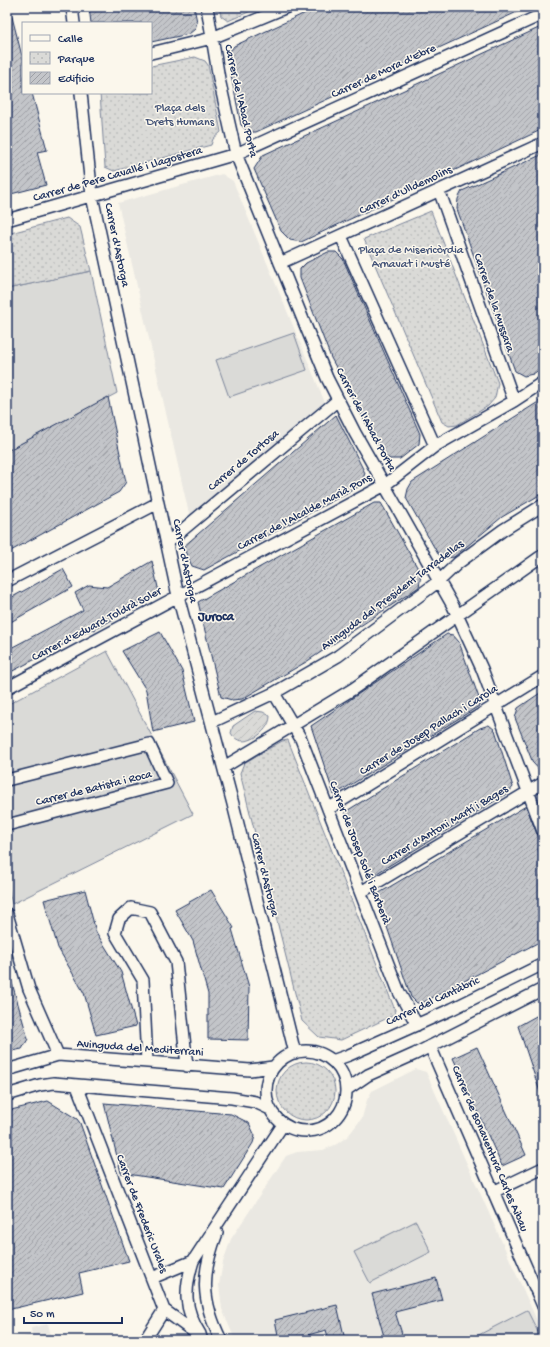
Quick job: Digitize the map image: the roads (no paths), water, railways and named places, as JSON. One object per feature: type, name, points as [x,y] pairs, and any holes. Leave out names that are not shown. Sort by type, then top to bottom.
[{"type":"street","points":[[72,7],[74,22]]},
{"type":"street","name":"Carrer de l'Abad Porta","points":[[207,7],[219,79],[236,154],[280,263],[327,378],[338,400],[457,615],[482,669],[543,830]]},
{"type":"street","points":[[152,53],[212,38],[287,7]]},
{"type":"street","name":"Carrer de Mora d'Ebre","points":[[236,154],[543,14]]},
{"type":"street","name":"Carrer d'Astorga","points":[[81,94],[92,196],[178,596],[224,767],[294,1053]]},
{"type":"street","name":"Carrer d'Ulldemolins","points":[[280,263],[543,143]]},
{"type":"street","name":"Carrer de Pere Cavallé i Llagostera","points":[[7,220],[236,154]]},
{"type":"street","name":"Carrer de la Mussara","points":[[439,190],[514,401]]},
{"type":"street","points":[[341,236],[435,446]]},
{"type":"street","name":"Carrer de l'Alcalde Marià Pons","points":[[178,596],[385,485],[435,446],[514,401],[543,382]]},
{"type":"street","name":"Carrer de Tortosa","points":[[167,543],[338,400]]},
{"type":"street","points":[[7,581],[158,503]]},
{"type":"street","name":"Avinguda del President Tarradellas","points":[[212,722],[274,693],[338,656],[439,581],[458,563],[503,530],[543,505]]},
{"type":"street","points":[[224,767],[353,689],[543,555]]},
{"type":"street","name":"Carrer d'Eduard Toldrà Soler","points":[[7,688],[178,596]]},
{"type":"street","name":"Carrer de Josep Pallach i Carola","points":[[328,809],[543,676]]},
{"type":"street","name":"Carrer de Josep Solé i Barberà","points":[[274,693],[301,739],[399,992],[417,1025]]},
{"type":"street","name":"Carrer de Batista i Roca","points":[[7,780],[149,744],[167,783],[7,825]]},
{"type":"street","name":"Carrer d'Antoni Martí i Bages","points":[[361,892],[528,790],[543,783]]},
{"type":"street","points":[[147,1062],[143,980],[115,933],[119,919],[131,908],[150,912],[176,962],[187,1066]]},
{"type":"street","points":[[7,914],[29,988],[58,1055]]},
{"type":"street","name":"Carrer del Cantàbric","points":[[332,1060],[349,1055],[417,1025],[543,964]]},
{"type":"street","points":[[346,1090],[368,1075],[542,992]]},
{"type":"street","name":"Carrer de Bonaventura Carles Aibau","points":[[430,1046],[543,1306]]},
{"type":"street","points":[[311,1051],[332,1060],[343,1076],[346,1090],[344,1104],[340,1112],[327,1126],[313,1131],[300,1131],[282,1126],[270,1109],[265,1089],[268,1076],[273,1067],[282,1058],[294,1053],[311,1051]]},
{"type":"street","name":"Avinguda del Mediterrani","points":[[7,1070],[58,1055],[250,1070],[273,1067]]},
{"type":"street","points":[[7,1095],[40,1085],[54,1083],[232,1098],[255,1102],[270,1109]]},
{"type":"street","name":"Carrer de Frederic Urales","points":[[76,1086],[164,1310]]},
{"type":"street","points":[[203,1338],[188,1310],[186,1296],[187,1278],[193,1261],[282,1126]]},
{"type":"street","points":[[493,1192],[543,1168]]},
{"type":"street","points":[[221,1340],[208,1310],[206,1283],[209,1255],[225,1214]]},
{"type":"street","points":[[152,1278],[193,1261]]},
{"type":"street","points":[[145,1340],[164,1310],[203,1338]]},
{"type":"district","name":"Juroca","points":[[216,617]]},
{"type":"park label","name":"Plaça dels Drets Humans","points":[[180,116]]},
{"type":"park label","name":"Plaça de Misericòrdia Arnavat i Musté","points":[[411,258]]}]
